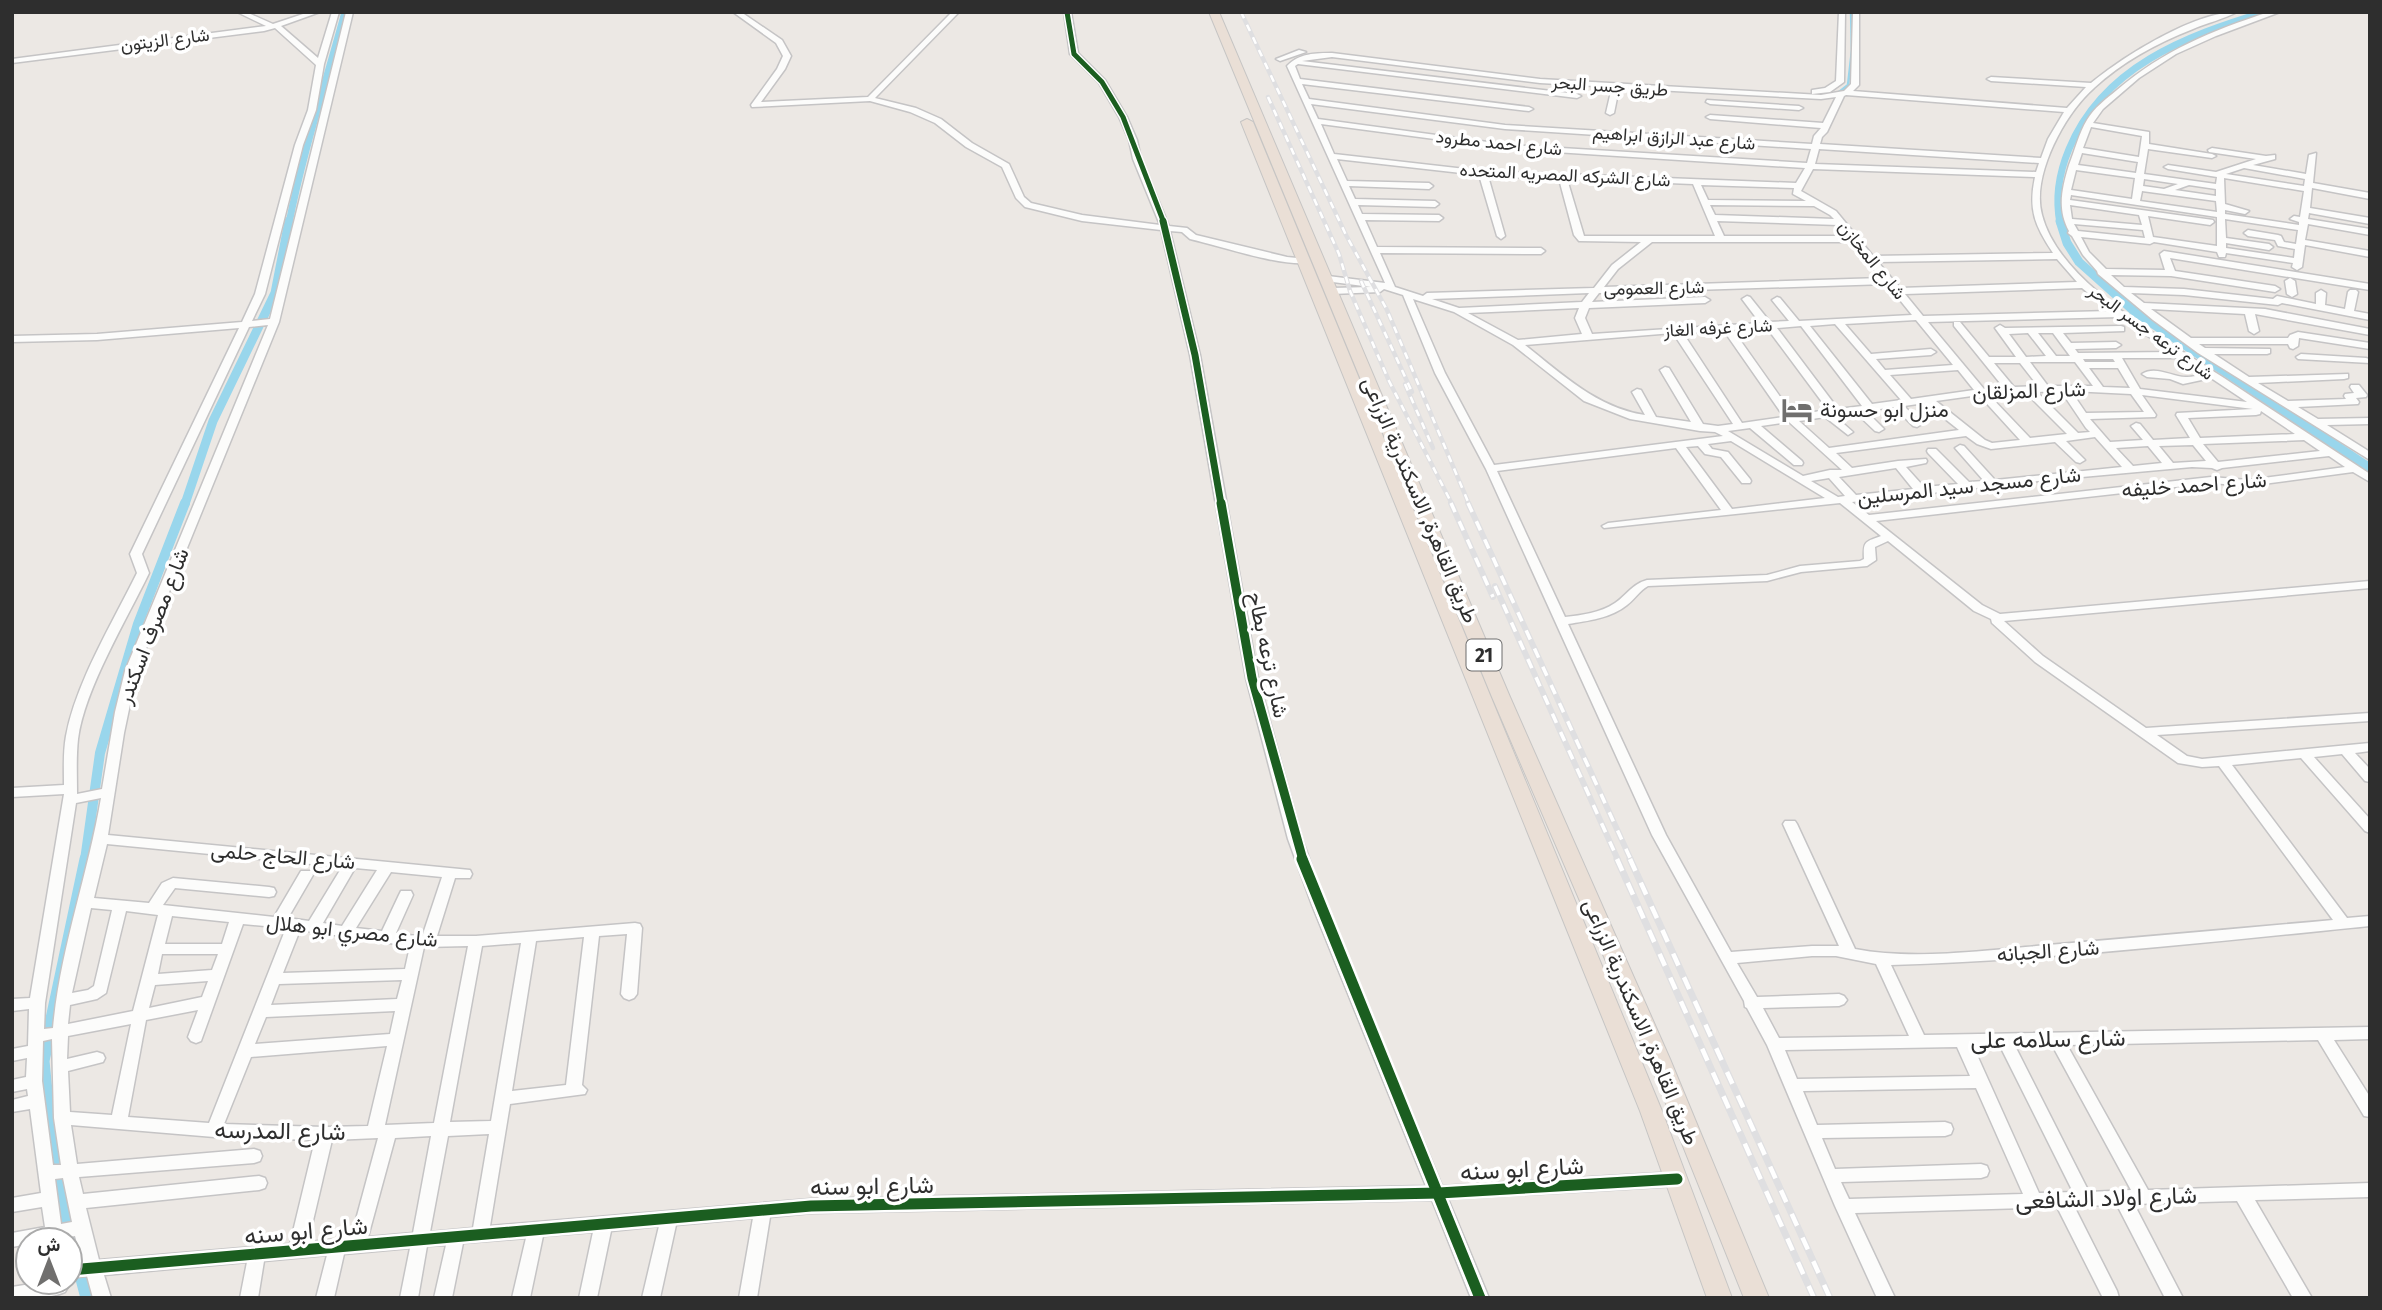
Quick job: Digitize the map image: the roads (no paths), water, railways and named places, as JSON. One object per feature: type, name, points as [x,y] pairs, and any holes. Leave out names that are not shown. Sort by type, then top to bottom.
[{"type":"highway","name":"طريق القاهرة, الاسكندرية الزراعى","points":[[1202,12],[1677,1179],[1720,1298]]},
{"type":"highway","name":"طريق القاهرة, الاسكندرية الزراعى","points":[[1214,12],[1501,697],[1659,1059],[1757,1298]]},
{"type":"street","points":[[240,12],[275,27],[320,64]]},
{"type":"street","name":"شارع الزيتون","points":[[12,61],[275,27],[317,12]]},
{"type":"street","name":"شارع مصرف اسكندر","points":[[53,1226],[35,1101],[35,1044],[37,1003],[70,795],[72,738],[79,710],[143,573],[136,554],[260,294],[299,145],[312,110],[320,64],[335,12]]},
{"type":"street","name":"شارع مصرف اسكندر","points":[[83,1226],[67,1171],[62,1118],[60,1030],[64,1000],[100,839],[119,718],[131,671],[274,322],[350,12]]},
{"type":"street","points":[[736,12],[779,42],[787,56],[755,105],[870,99],[925,115],[943,124],[969,145],[1002,162],[1020,198],[1028,205],[1082,218],[1184,230],[1193,237],[1287,260],[1304,261]]},
{"type":"street","points":[[870,99],[956,12]]},
{"type":"street","name":"شارع ترعه بطاح","points":[[1066,12],[1074,54],[1102,82],[1124,117],[1137,159],[1159,207],[1195,355],[1252,678],[1287,813],[1319,905],[1480,1298]]},
{"type":"street","points":[[1842,12],[1841,72],[1856,74]]},
{"type":"street","points":[[1798,186],[1810,166],[1818,136],[1843,94],[1853,88],[1856,74],[1856,12]]},
{"type":"street","name":"شارع ترعه جسر البحر","points":[[2234,12],[2168,36],[2122,61],[2067,110],[2043,161],[2037,217],[2059,256],[2084,285],[2119,314],[2370,479]]},
{"type":"street","name":"شارع ترعه جسر البحر","points":[[2277,12],[2207,34],[2164,56],[2133,78],[2093,116],[2074,164],[2065,197],[2068,221],[2084,253],[2121,290],[2248,380],[2370,457]]},
{"type":"street","name":"طريق جسر البحر","points":[[1280,59],[1310,50],[1335,50],[1543,77],[1787,93],[1826,89],[1840,82],[1841,72]]},
{"type":"street","name":"طريق جسر البحر","points":[[1293,62],[1311,56],[1332,55],[1526,79],[1616,86],[1811,98],[1843,94],[2067,110]]},
{"type":"street","points":[[1391,287],[1297,81],[1293,62],[1577,96]]},
{"type":"street","points":[[1991,79],[2094,86]]},
{"type":"street","points":[[1297,81],[1529,109]]},
{"type":"street","points":[[1610,113],[1616,86]]},
{"type":"street","points":[[1710,92],[1710,140]]},
{"type":"street","name":"شارع عبد الرازق ابراهيم","points":[[1306,101],[1493,126],[2043,161]]},
{"type":"street","points":[[1710,102],[1799,108]]},
{"type":"street","points":[[1710,117],[1826,126]]},
{"type":"street","name":"شارع احمد مطرود","points":[[1315,121],[1503,146],[1810,166],[2040,175]]},
{"type":"street","points":[[2088,124],[2141,132],[2147,136],[2136,202]]},
{"type":"street","points":[[1663,137],[1684,157]]},
{"type":"street","points":[[2144,146],[2269,158]]},
{"type":"street","points":[[2079,150],[2189,183],[2220,187]]},
{"type":"street","points":[[2212,151],[2220,187],[2222,262]]},
{"type":"street","points":[[2292,294],[2314,155]]},
{"type":"street","name":"شارع الشركه المصريه المتحده","points":[[1332,156],[1483,173],[1798,186]]},
{"type":"street","points":[[1694,158],[1704,202],[1721,239]]},
{"type":"street","points":[[2163,192],[2215,173],[2269,158]]},
{"type":"street","points":[[2074,164],[2177,173]]},
{"type":"street","points":[[2242,166],[2370,196]]},
{"type":"street","points":[[2168,167],[2370,189]]},
{"type":"street","points":[[1483,173],[1501,236]]},
{"type":"street","points":[[1562,176],[1578,235],[1587,239],[1853,239]]},
{"type":"street","points":[[1345,183],[1429,186]]},
{"type":"street","name":"شارع المخازن","points":[[1798,186],[1796,192],[1799,195],[1830,210],[1981,392],[2028,442]]},
{"type":"street","points":[[2138,188],[2163,192],[2220,213],[2370,254]]},
{"type":"street","points":[[2065,197],[2136,202],[2220,213],[2302,235],[2370,232]]},
{"type":"street","points":[[2065,197],[2143,213],[2220,213]]},
{"type":"street","points":[[1353,202],[1435,204]]},
{"type":"street","points":[[1704,202],[1821,204]]},
{"type":"street","points":[[2305,210],[2370,221]]},
{"type":"street","points":[[2143,213],[2151,240]]},
{"type":"street","points":[[1361,217],[1440,218]]},
{"type":"street","points":[[1712,218],[1840,222]]},
{"type":"street","points":[[2068,221],[2148,228]]},
{"type":"street","points":[[2315,230],[2370,239]]},
{"type":"street","points":[[2072,233],[2269,247]]},
{"type":"street","points":[[2248,233],[2278,238],[2281,244],[2302,235]]},
{"type":"street","points":[[1588,336],[1580,318],[1585,305],[1623,259],[1650,239]]},
{"type":"street","points":[[2221,245],[2353,292],[2370,295]]},
{"type":"street","points":[[1376,250],[1541,251]]},
{"type":"street","points":[[2171,273],[2164,254],[2222,262],[2272,274]]},
{"type":"street","points":[[1869,259],[2059,256]]},
{"type":"street","points":[[2166,262],[2272,274],[2295,271],[2370,280]]},
{"type":"street","points":[[2295,271],[2370,287]]},
{"type":"street","points":[[2101,272],[2171,273],[2370,317]]},
{"type":"street","points":[[2272,274],[2284,330]]},
{"type":"street","name":"شارع العمومى","points":[[1413,294],[1888,281]]},
{"type":"street","points":[[1330,285],[1391,287],[1457,310],[1705,300]]},
{"type":"street","points":[[1897,292],[2084,285]]},
{"type":"street","points":[[2121,290],[2277,297]]},
{"type":"street","points":[[2348,313],[2353,292]]},
{"type":"street","points":[[2320,293],[2320,308]]},
{"type":"street","points":[[1413,294],[1440,373],[1491,469],[1659,835],[1775,1044],[1829,1177],[1886,1298]]},
{"type":"street","points":[[1747,299],[1830,412],[1848,432]]},
{"type":"street","points":[[1777,300],[1799,323],[1879,429]]},
{"type":"street","points":[[2142,306],[2249,311],[2370,332]]},
{"type":"street","name":"شارع المزلقان","points":[[1457,310],[1516,342],[1588,399],[1630,416],[1700,428],[1740,427],[1789,417],[1901,402],[1981,392],[2045,388],[2099,388],[2262,409]]},
{"type":"street","points":[[2249,311],[2255,331]]},
{"type":"street","name":"شارع غرفه الغاز","points":[[1516,342],[1837,321],[2119,314]]},
{"type":"street","points":[[1837,321],[1882,373],[1917,424]]},
{"type":"street","points":[[12,339],[97,337],[274,322]]},
{"type":"street","points":[[1957,324],[2011,390]]},
{"type":"street","points":[[1726,327],[1789,417],[1848,470]]},
{"type":"street","points":[[2045,388],[2001,329],[2121,330]]},
{"type":"street","points":[[1676,330],[1740,427]]},
{"type":"street","points":[[2056,330],[2099,388]]},
{"type":"street","points":[[2031,331],[2053,359]]},
{"type":"street","points":[[2296,349],[2293,337],[2298,335],[2332,343],[2370,347],[2366,361],[2368,373]]},
{"type":"street","points":[[2191,341],[2296,349],[2366,361]]},
{"type":"street","points":[[2068,346],[2118,355]]},
{"type":"street","points":[[2207,351],[2267,351]]},
{"type":"street","points":[[1868,357],[1931,352]]},
{"type":"street","points":[[1985,360],[2078,360],[2118,355],[2180,355]]},
{"type":"street","points":[[2084,416],[2151,415],[2118,355]]},
{"type":"street","points":[[1882,373],[1961,367]]},
{"type":"street","points":[[1665,370],[1700,428]]},
{"type":"street","points":[[2138,392],[2148,370],[2183,381],[2211,375]]},
{"type":"street","points":[[2248,380],[2344,376]]},
{"type":"street","points":[[2288,404],[2354,402],[2349,396],[2362,395],[2355,387]]},
{"type":"street","points":[[2064,388],[2097,434],[2130,469]]},
{"type":"street","points":[[2028,389],[2076,437]]},
{"type":"street","points":[[1637,392],[1653,421]]},
{"type":"street","points":[[1926,399],[1986,445],[2097,434]]},
{"type":"street","points":[[2233,481],[2215,465],[2181,417],[2186,414],[2262,409]]},
{"type":"street","points":[[2317,422],[2370,421]]},
{"type":"street","points":[[1753,425],[1798,463]]},
{"type":"street","points":[[2136,426],[2170,466]]},
{"type":"street","points":[[1718,429],[1803,479],[1845,500],[1978,608],[1997,617],[2370,584]]},
{"type":"street","points":[[1828,452],[1969,432]]},
{"type":"street","points":[[2107,445],[2304,437]]},
{"type":"street","points":[[1491,469],[1733,438]]},
{"type":"street","points":[[2058,439],[2080,460]]},
{"type":"street","points":[[1700,442],[1709,452],[1724,454],[1746,481]]},
{"type":"street","points":[[1679,445],[1729,513]]},
{"type":"street","points":[[1960,448],[1992,483]]},
{"type":"street","points":[[1933,451],[1966,486]]},
{"type":"street","name":"شارع مسجد سيد المرسلين","points":[[1608,526],[2130,469],[2215,465],[2330,453]]},
{"type":"street","points":[[1803,479],[1848,470],[1922,461]]},
{"type":"street","points":[[1898,464],[1921,491]]},
{"type":"street","name":"شارع احمد خليفه","points":[[1866,519],[2211,480],[2248,483],[2354,469]]},
{"type":"street","points":[[1830,473],[1845,500]]},
{"type":"street","points":[[1561,621],[1604,613],[1625,601],[1636,588],[1647,583],[1774,577],[1800,569],[1866,564],[1871,558],[1869,545],[1889,537]]},
{"type":"street","points":[[1997,617],[2000,626],[2039,659],[2177,758],[2202,763],[2370,747]]},
{"type":"street","points":[[2143,732],[2370,717]]},
{"type":"street","points":[[2346,750],[2370,778]]},
{"type":"street","points":[[2304,753],[2370,828]]},
{"type":"street","points":[[2222,761],[2344,924]]},
{"type":"street","points":[[12,793],[70,795],[108,792]]},
{"type":"street","points":[[1790,824],[1850,954]]},
{"type":"street","name":"شارع الحاج حلمى","points":[[100,839],[458,873],[423,942]]},
{"type":"street","points":[[313,927],[351,863]]},
{"type":"street","points":[[346,931],[387,866]]},
{"type":"street","points":[[278,922],[306,876]]},
{"type":"street","name":"شارع مصري ابو هلال","points":[[160,909],[167,887],[173,883],[269,892]]},
{"type":"street","points":[[387,937],[406,895]]},
{"type":"street","name":"شارع مصري ابو هلال","points":[[86,902],[295,924],[423,942],[476,941],[635,928]]},
{"type":"street","points":[[64,1000],[92,995],[101,989],[120,905]]},
{"type":"street","points":[[119,1122],[156,948],[160,909]]},
{"type":"street","points":[[196,1037],[238,918]]},
{"type":"street","name":"شارع الجبانه","points":[[1726,958],[1812,951],[1881,960],[2076,949],[2370,921]]},
{"type":"street","points":[[214,1130],[295,924]]},
{"type":"street","points":[[629,994],[635,928]]},
{"type":"street","points":[[502,1098],[578,1090],[592,932]]},
{"type":"street","points":[[480,1236],[529,937]]},
{"type":"street","points":[[409,1298],[476,941]]},
{"type":"street","points":[[357,1246],[382,1132],[403,1005],[410,974],[423,942]]},
{"type":"street","points":[[156,948],[227,950]]},
{"type":"street","points":[[1881,960],[1919,1040]]},
{"type":"street","points":[[274,979],[410,974]]},
{"type":"street","points":[[148,980],[218,975]]},
{"type":"street","points":[[1750,1003],[1839,1000]]},
{"type":"street","points":[[12,1055],[60,1030],[208,1002]]},
{"type":"street","points":[[12,1005],[37,1003]]},
{"type":"street","points":[[261,1011],[403,1005]]},
{"type":"street","points":[[2370,1032],[2322,1034],[2370,1111]]},
{"type":"street","name":"شارع سلامه على","points":[[1775,1044],[2322,1034]]},
{"type":"street","points":[[245,1051],[396,1039]]},
{"type":"street","points":[[2057,1040],[2143,1196]]},
{"type":"street","points":[[1962,1041],[2034,1200]]},
{"type":"street","points":[[2005,1041],[2084,1198]]},
{"type":"street","points":[[61,1066],[97,1058]]},
{"type":"street","points":[[12,1086],[34,1081]]},
{"type":"street","points":[[1791,1085],[1981,1082]]},
{"type":"street","points":[[12,1106],[35,1101]]},
{"type":"street","name":"شارع المدرسه","points":[[62,1118],[214,1130],[325,1134],[498,1127]]},
{"type":"street","points":[[1811,1132],[1945,1129]]},
{"type":"street","points":[[297,1251],[325,1134]]},
{"type":"street","points":[[45,1173],[254,1156]]},
{"type":"street","points":[[1829,1177],[1981,1171]]},
{"type":"street","name":"شارع ابو سنه","points":[[84,1268],[603,1226],[811,1206],[1439,1194],[1677,1179]]},
{"type":"street","points":[[76,1202],[259,1183]]},
{"type":"street","name":"شارع اولاد الشافعى","points":[[1843,1206],[2370,1190]]},
{"type":"street","points":[[2242,1194],[2303,1298]]},
{"type":"street","points":[[2122,1197],[2174,1298]]},
{"type":"street","points":[[12,1205],[49,1199]]},
{"type":"street","points":[[2062,1199],[2111,1296]]},
{"type":"street","points":[[748,1298],[763,1210]]},
{"type":"street","points":[[651,1298],[669,1220]]},
{"type":"street","points":[[588,1298],[603,1226]]},
{"type":"street","name":"شارع مصرف اسكندر","points":[[84,1231],[102,1298]]},
{"type":"street","points":[[520,1298],[536,1231]]},
{"type":"street","points":[[443,1298],[456,1238]]},
{"type":"street","points":[[325,1298],[337,1248]]},
{"type":"street","points":[[249,1298],[257,1254]]},
{"type":"waterway","points":[[289,223],[308,143],[345,12]]},
{"type":"waterway","points":[[1839,92],[1848,85],[1852,50],[1851,12]]},
{"type":"waterway","points":[[2060,223],[2060,176],[2069,149],[2084,121],[2103,96],[2125,76],[2177,44],[2265,12]]},
{"type":"waterway","points":[[185,504],[213,421],[275,293],[289,221]]},
{"type":"waterway","points":[[2060,221],[2067,243],[2079,262],[2135,312],[2370,468]]},
{"type":"waterway","points":[[85,860],[100,753],[138,624],[185,503]]},
{"type":"waterway","points":[[86,859],[43,1061],[54,1172],[87,1298]]},
{"type":"railway","points":[[1241,12],[1346,235],[1387,310],[1469,504]]},
{"type":"railway","points":[[1268,97],[1339,254],[1350,291],[1389,381],[1452,504]]},
{"type":"railway","points":[[1361,281],[1412,392]]},
{"type":"railway","points":[[1405,384],[1433,448]]},
{"type":"railway","points":[[1451,503],[1493,597]]},
{"type":"railway","points":[[1468,503],[1631,860]]},
{"type":"railway","points":[[1495,586],[1618,860]]},
{"type":"railway","points":[[1617,859],[1814,1298]]},
{"type":"railway","points":[[1630,859],[1830,1298]]},
{"type":"place","name":"منزل ابو حسونة","points":[[1797,410]]}]
